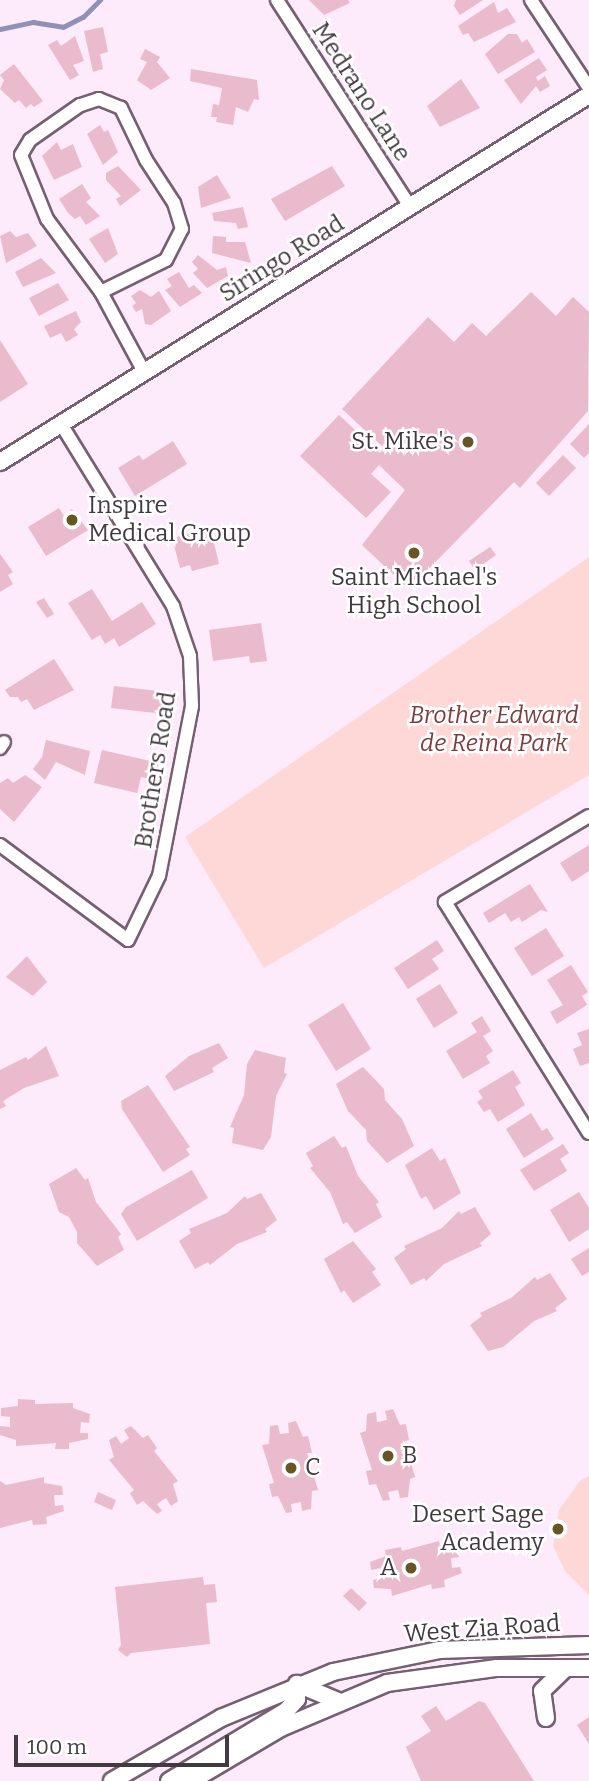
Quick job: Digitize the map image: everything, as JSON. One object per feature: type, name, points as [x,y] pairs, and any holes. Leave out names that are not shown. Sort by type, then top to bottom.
[{"type":"street","name":"Medrano Lane","points":[[277,0],[410,206]]},
{"type":"street","points":[[531,0],[589,88]]},
{"type":"street","name":"Siringo Road","points":[[0,462],[589,95]]},
{"type":"street","points":[[101,292],[166,260],[182,229],[174,203],[146,160],[121,107],[99,99],[80,105],[30,140],[21,155],[47,219],[101,292],[144,372]]},
{"type":"street","name":"Brothers Road","points":[[0,845],[128,940],[149,902],[165,852],[192,706],[190,656],[162,584],[61,424]]},
{"type":"street","points":[[589,816],[445,902],[589,1133]]},
{"type":"street","name":"West Zia Road","points":[[113,1781],[221,1718],[297,1684],[376,1661],[439,1650],[589,1646]]},
{"type":"street","name":"West Zia Road","points":[[191,1781],[281,1728],[341,1702],[421,1676],[497,1668],[589,1668]]},
{"type":"street","points":[[546,1718],[542,1691],[554,1675],[567,1668]]},
{"type":"street","points":[[169,1781],[286,1711],[297,1699],[297,1684],[341,1702]]},
{"type":"green space","name":"Brother Edward de Reina Park","points":[[589,557],[589,775],[264,968],[185,837]]},
{"type":"green space","points":[[589,1476],[589,1595],[565,1571],[553,1546],[559,1510],[580,1481]]},
{"type":"building","points":[[309,0],[348,0],[350,3],[324,15]]},
{"type":"building","points":[[456,0],[483,0],[460,15],[454,6]]},
{"type":"building","points":[[494,2],[498,13],[507,8],[516,22],[474,42],[468,33],[463,35],[458,26]]},
{"type":"building","points":[[103,27],[108,52],[100,54],[103,69],[93,72],[84,31]]},
{"type":"building","points":[[508,34],[517,34],[522,43],[527,39],[535,52],[498,74],[485,54]]},
{"type":"building","points":[[75,36],[84,61],[73,65],[79,75],[70,80],[48,45],[57,40],[61,46]]},
{"type":"building","points":[[145,49],[160,57],[157,62],[170,78],[151,90],[137,80],[147,62],[140,59]]},
{"type":"building","points":[[539,58],[547,70],[536,77],[538,81],[545,76],[550,86],[540,92],[536,86],[521,104],[504,80]]},
{"type":"building","points":[[14,64],[43,101],[34,107],[31,104],[26,108],[19,100],[15,103],[0,89],[4,80],[0,75]]},
{"type":"building","points":[[191,69],[257,80],[259,100],[254,99],[248,112],[236,107],[233,125],[216,122],[217,117],[211,117],[213,104],[219,105],[222,88],[190,81]]},
{"type":"building","points":[[461,79],[480,108],[440,127],[427,106]]},
{"type":"building","points":[[100,125],[104,132],[108,130],[118,152],[103,165],[87,134]]},
{"type":"building","points":[[57,142],[61,150],[73,144],[82,167],[54,180],[42,156]]},
{"type":"building","points":[[118,166],[141,190],[120,206],[116,199],[121,196],[106,180],[106,173]]},
{"type":"building","points":[[332,166],[345,186],[285,221],[271,199]]},
{"type":"building","points":[[217,175],[231,198],[201,208],[198,187]]},
{"type":"building","points":[[82,184],[91,198],[86,202],[100,216],[86,225],[80,216],[75,219],[68,213],[59,199]]},
{"type":"building","points":[[243,207],[248,227],[238,229],[236,223],[214,221],[212,213]]},
{"type":"building","points":[[108,228],[118,254],[105,263],[89,239]]},
{"type":"building","points":[[10,231],[16,237],[28,233],[37,246],[6,263],[0,236]]},
{"type":"building","points":[[213,236],[226,237],[226,242],[245,242],[251,263],[212,253]]},
{"type":"building","points":[[198,255],[217,270],[226,267],[228,276],[207,288],[193,273],[198,269],[192,262]]},
{"type":"building","points":[[41,258],[56,273],[23,287],[15,272]]},
{"type":"building","points":[[179,272],[189,288],[194,285],[202,293],[180,307],[165,290],[172,286],[167,279]]},
{"type":"building","points":[[58,283],[69,300],[39,316],[29,298]]},
{"type":"building","points":[[140,290],[151,297],[159,291],[171,311],[151,325],[145,324],[142,309],[136,312],[132,306],[136,303],[131,296]]},
{"type":"building","name":"St. Mike's","points":[[531,292],[556,316],[573,297],[589,312],[588,411],[520,488],[514,482],[409,589],[362,545],[405,490],[379,465],[371,474],[391,492],[366,518],[300,456],[339,415],[380,453],[384,448],[342,409],[428,317],[454,342],[472,323],[486,336]]},
{"type":"building","points":[[76,311],[81,322],[74,329],[78,335],[66,342],[61,333],[50,338],[44,326]]},
{"type":"building","points":[[0,340],[28,384],[0,402]]},
{"type":"building","points":[[589,424],[589,453],[584,458],[570,444]]},
{"type":"building","points":[[173,441],[187,464],[135,496],[118,468],[139,455],[143,460]]},
{"type":"building","points":[[563,455],[576,468],[549,496],[536,483]]},
{"type":"building","points":[[59,508],[63,515],[72,509],[88,530],[46,556],[28,527]]},
{"type":"building","points":[[189,534],[191,540],[212,534],[219,564],[192,571],[190,565],[180,568],[172,538]]},
{"type":"building","points":[[490,547],[496,555],[475,570],[469,561]]},
{"type":"building","points":[[0,554],[13,572],[8,575],[13,584],[0,592]]},
{"type":"building","points":[[92,589],[112,621],[142,602],[156,624],[119,647],[114,638],[105,644],[100,635],[92,640],[68,603]]},
{"type":"building","points":[[44,598],[54,614],[47,618],[36,602]]},
{"type":"building","points":[[261,623],[267,661],[250,663],[249,656],[213,661],[209,630]]},
{"type":"building","points":[[54,659],[74,690],[34,710],[27,699],[21,702],[18,697],[10,697],[5,690]]},
{"type":"building","points":[[114,686],[167,692],[164,714],[111,708]]},
{"type":"building","points":[[46,740],[90,751],[85,775],[56,762],[45,780],[33,769],[42,757]]},
{"type":"building","points":[[102,750],[159,763],[155,780],[141,777],[137,793],[94,783]]},
{"type":"building","points":[[25,775],[42,787],[14,822],[0,809],[0,783],[8,778],[13,783]]},
{"type":"building","points":[[589,845],[589,871],[572,882],[560,863]]},
{"type":"building","points":[[530,884],[548,912],[541,910],[522,922],[519,917],[511,922],[505,913],[489,923],[483,913]]},
{"type":"building","points":[[546,928],[564,956],[532,976],[514,948]]},
{"type":"building","points":[[437,940],[444,951],[432,959],[439,969],[408,989],[394,968]]},
{"type":"building","points":[[27,956],[47,982],[33,996],[6,977]]},
{"type":"building","points":[[571,965],[588,992],[582,996],[587,1005],[557,1024],[550,1012],[563,1005],[547,980]]},
{"type":"building","points":[[440,984],[458,1013],[434,1028],[416,999]]},
{"type":"building","points":[[343,1003],[371,1049],[336,1071],[308,1025]]},
{"type":"building","points":[[482,1016],[491,1031],[483,1036],[493,1051],[486,1056],[490,1063],[463,1079],[446,1051],[477,1032],[471,1023]]},
{"type":"building","points":[[589,1029],[589,1063],[580,1066],[573,1049],[582,1045],[577,1033]]},
{"type":"building","points":[[219,1043],[228,1058],[212,1068],[214,1072],[174,1091],[165,1076],[189,1056]]},
{"type":"building","points":[[46,1046],[59,1076],[24,1088],[3,1101],[6,1106],[0,1109],[0,1070],[26,1057],[28,1060]]},
{"type":"building","points":[[255,1050],[286,1058],[284,1073],[287,1074],[276,1096],[271,1137],[263,1150],[232,1143],[234,1128],[230,1127],[244,1095],[247,1064]]},
{"type":"building","points":[[363,1067],[384,1089],[385,1100],[402,1119],[414,1146],[387,1163],[367,1141],[366,1130],[348,1111],[336,1084]]},
{"type":"building","points":[[513,1070],[521,1083],[515,1087],[525,1105],[498,1122],[490,1109],[484,1112],[477,1102],[483,1098],[478,1091]]},
{"type":"building","points":[[148,1085],[190,1147],[186,1149],[190,1155],[163,1172],[122,1109],[121,1101]]},
{"type":"building","points":[[531,1113],[542,1131],[547,1128],[554,1139],[524,1158],[506,1129]]},
{"type":"building","points":[[334,1136],[342,1148],[346,1146],[358,1176],[379,1202],[376,1204],[382,1217],[355,1233],[347,1222],[343,1224],[330,1192],[310,1168],[313,1166],[306,1153]]},
{"type":"building","points":[[563,1144],[569,1153],[560,1159],[567,1171],[534,1191],[520,1170]]},
{"type":"building","points":[[432,1148],[440,1161],[445,1158],[461,1193],[434,1210],[426,1196],[421,1199],[405,1165]]},
{"type":"building","points":[[76,1168],[85,1180],[88,1178],[96,1202],[121,1234],[118,1237],[124,1250],[97,1266],[77,1243],[77,1232],[69,1217],[59,1212],[49,1184]]},
{"type":"building","points":[[192,1170],[208,1198],[137,1241],[121,1214],[126,1207]]},
{"type":"building","points":[[579,1192],[589,1208],[589,1229],[569,1242],[550,1210]]},
{"type":"building","points":[[261,1193],[277,1220],[265,1229],[267,1232],[237,1244],[210,1265],[208,1262],[195,1269],[179,1241],[191,1233],[189,1229],[227,1213],[245,1196],[247,1199]]},
{"type":"building","points":[[475,1207],[491,1234],[480,1243],[482,1246],[444,1264],[426,1281],[424,1278],[411,1285],[394,1258],[406,1249],[404,1246],[442,1228],[459,1211],[461,1214]]},
{"type":"building","points":[[353,1241],[376,1269],[372,1272],[381,1285],[353,1303],[344,1290],[341,1293],[324,1259]]},
{"type":"building","points":[[589,1248],[589,1272],[582,1276],[571,1259]]},
{"type":"building","points":[[550,1273],[567,1299],[555,1308],[557,1311],[534,1321],[503,1347],[488,1351],[470,1325],[482,1316],[480,1313],[511,1298],[535,1277],[537,1280]]},
{"type":"building","points":[[18,1399],[35,1400],[35,1404],[73,1403],[73,1408],[90,1414],[89,1423],[81,1422],[80,1433],[88,1433],[88,1439],[69,1443],[69,1449],[55,1449],[56,1443],[16,1446],[16,1440],[0,1435],[0,1426],[10,1427],[10,1417],[1,1416],[1,1408],[18,1406]]},
{"type":"building","name":"B","points":[[393,1409],[400,1425],[406,1424],[409,1440],[405,1441],[415,1477],[410,1479],[408,1497],[400,1498],[398,1490],[388,1492],[390,1500],[383,1501],[376,1484],[369,1485],[366,1471],[372,1470],[360,1433],[366,1431],[367,1414],[376,1412],[377,1422],[387,1420],[385,1411]]},
{"type":"building","name":"C","points":[[296,1421],[303,1437],[308,1436],[312,1453],[307,1453],[318,1490],[312,1491],[311,1509],[302,1511],[301,1502],[291,1504],[292,1512],[286,1513],[278,1496],[272,1497],[269,1484],[274,1483],[262,1445],[269,1444],[270,1426],[278,1425],[280,1434],[289,1433],[288,1423]]},
{"type":"building","points":[[131,1426],[143,1438],[148,1435],[157,1448],[154,1451],[178,1481],[173,1484],[178,1501],[171,1506],[166,1498],[157,1504],[162,1511],[157,1514],[143,1501],[137,1505],[130,1493],[134,1490],[109,1460],[114,1457],[109,1440],[116,1436],[121,1444],[129,1438],[124,1430]]},
{"type":"building","points":[[44,1477],[44,1483],[62,1486],[63,1495],[54,1495],[55,1506],[63,1505],[64,1511],[46,1517],[47,1524],[33,1525],[32,1520],[0,1528],[0,1481],[6,1485]]},
{"type":"building","points":[[98,1492],[116,1500],[112,1510],[94,1502]]},
{"type":"building","name":"A","points":[[439,1541],[440,1546],[458,1548],[459,1557],[451,1558],[452,1568],[460,1567],[462,1573],[444,1580],[445,1587],[432,1589],[431,1584],[392,1596],[391,1589],[374,1588],[373,1580],[382,1578],[381,1568],[371,1570],[370,1562],[386,1556],[385,1550],[401,1547],[402,1551]]},
{"type":"building","points":[[203,1577],[204,1585],[215,1584],[217,1602],[206,1603],[210,1644],[131,1653],[127,1657],[118,1650],[121,1645],[115,1587]]},
{"type":"building","points":[[351,1588],[367,1603],[359,1611],[343,1596]]},
{"type":"building","points":[[479,1701],[485,1703],[534,1781],[421,1781],[406,1747],[431,1731],[421,1716],[436,1706],[446,1721]]},
{"type":"building","points":[[589,1717],[589,1744],[577,1725]]},
{"type":"waterway","points":[[0,29],[33,22],[63,27],[83,17],[100,0]]},
{"type":"place","name":"St. Mike's","points":[[468,442]]},
{"type":"place","name":"Inspire Medical Group","points":[[72,520]]},
{"type":"place","name":"Saint Michael's High School","points":[[414,553]]},
{"type":"place","name":"B","points":[[388,1456]]},
{"type":"place","name":"C","points":[[291,1468]]},
{"type":"place","name":"Desert Sage Academy","points":[[558,1529]]},
{"type":"place","name":"A","points":[[411,1568]]}]
